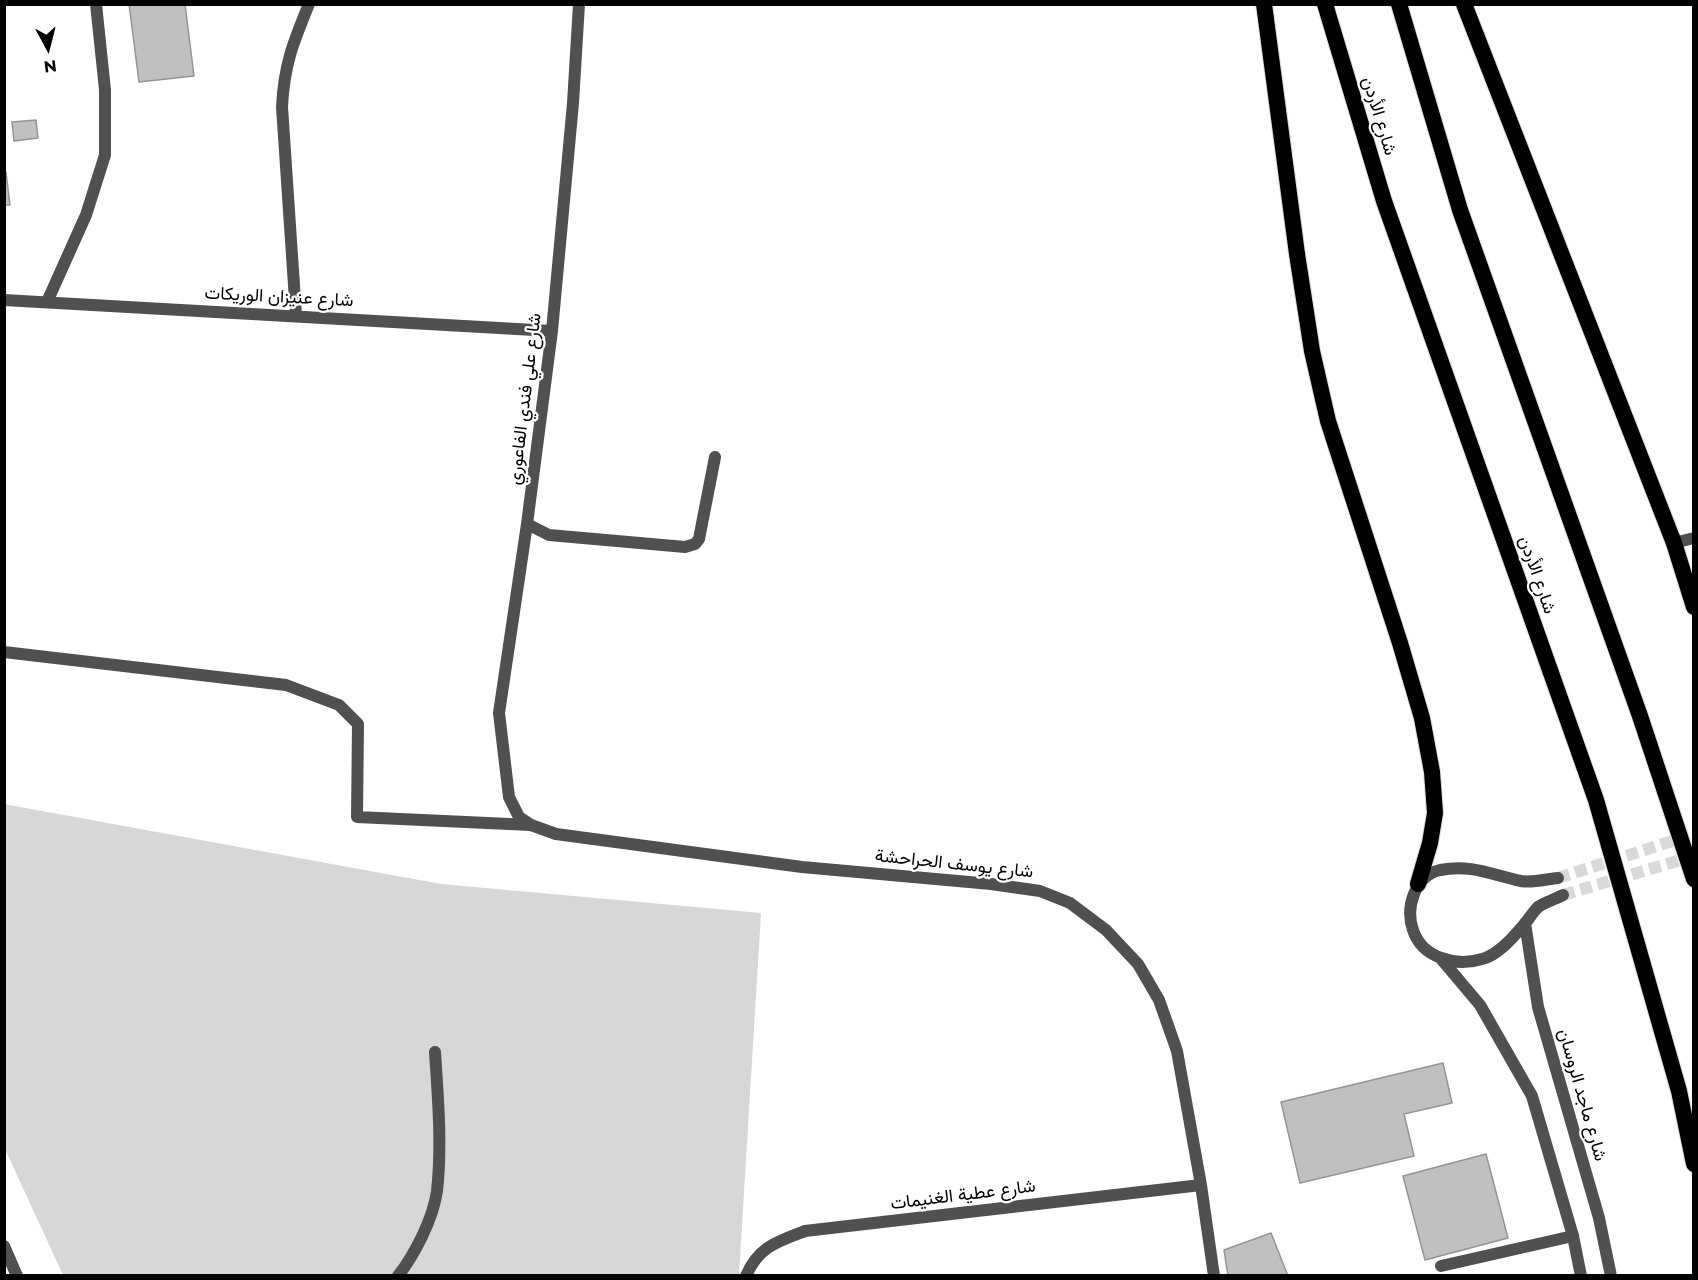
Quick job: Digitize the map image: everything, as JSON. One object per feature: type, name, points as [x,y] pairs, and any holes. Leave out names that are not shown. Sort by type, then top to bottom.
[{"type":"highway","points":[[1264,4],[1296,254],[1312,351],[1328,421],[1422,718],[1430,761],[1435,813],[1430,843],[1418,884]]},
{"type":"highway","name":"شارع الأردن","points":[[1325,4],[1384,201],[1596,800],[1679,1091],[1694,1164]]},
{"type":"highway","points":[[1399,4],[1460,210],[1636,705],[1694,879]]},
{"type":"highway","points":[[1464,4],[1674,543],[1694,607]]},
{"type":"street","points":[[47,302],[86,215],[105,155],[105,90],[96,4]]},
{"type":"street","points":[[296,315],[282,107],[283,82],[290,48],[309,4]]},
{"type":"street","name":"شارع علي فندي الفاعوري","points":[[531,825],[519,817],[509,797],[499,713],[552,331],[573,103],[579,4]]},
{"type":"street","name":"شارع عنيزان الوريكات","points":[[4,300],[552,331]]},
{"type":"street","points":[[527,524],[549,535],[691,546],[699,539],[715,457]]},
{"type":"street","points":[[1674,543],[1694,538]]},
{"type":"street","points":[[4,652],[286,685],[339,705],[358,724],[357,817],[531,825]]},
{"type":"street","name":"شارع يوسف الحراحشة","points":[[531,825],[556,834],[780,864],[991,884],[1040,891],[1070,903],[1106,930],[1138,964],[1159,1000],[1177,1051],[1201,1185],[1214,1275]]},
{"type":"street","points":[[1558,878],[1523,881],[1470,868],[1438,871],[1418,884],[1411,906],[1413,930],[1425,948],[1442,960],[1480,1005],[1532,1096],[1573,1236],[1581,1275]]},
{"type":"street","points":[[1442,960],[1464,962],[1483,959],[1504,945],[1539,907],[1563,895]]},
{"type":"street","name":"شارع ماجد الروسان","points":[[1525,923],[1539,1007],[1599,1218],[1611,1275]]},
{"type":"street","points":[[398,1275],[424,1234],[437,1193],[439,1115],[435,1052]]},
{"type":"street","name":"شارع عطية الغنيمات","points":[[746,1275],[762,1250],[779,1240],[806,1231],[1201,1185]]},
{"type":"street","points":[[1441,1266],[1573,1236]]},
{"type":"street","points":[[4,1246],[17,1275]]},
{"type":"shaded area","points":[[4,804],[441,884],[761,913],[739,1275],[63,1275],[5,1149]]},
{"type":"building","points":[[129,4],[185,4],[194,76],[139,82]]},
{"type":"building","points":[[36,120],[38,138],[14,141],[12,122]]},
{"type":"building","points":[[6,172],[10,205],[4,205],[4,173]]},
{"type":"building","points":[[1443,1063],[1452,1103],[1404,1114],[1414,1156],[1300,1183],[1281,1102]]},
{"type":"building","points":[[1486,1154],[1508,1238],[1425,1260],[1403,1176]]},
{"type":"building","points":[[1271,1233],[1288,1276],[1228,1276],[1224,1250]]},
{"type":"tunnel","points":[[1558,878],[1694,834]]},
{"type":"tunnel","points":[[1563,895],[1694,856]]}]
